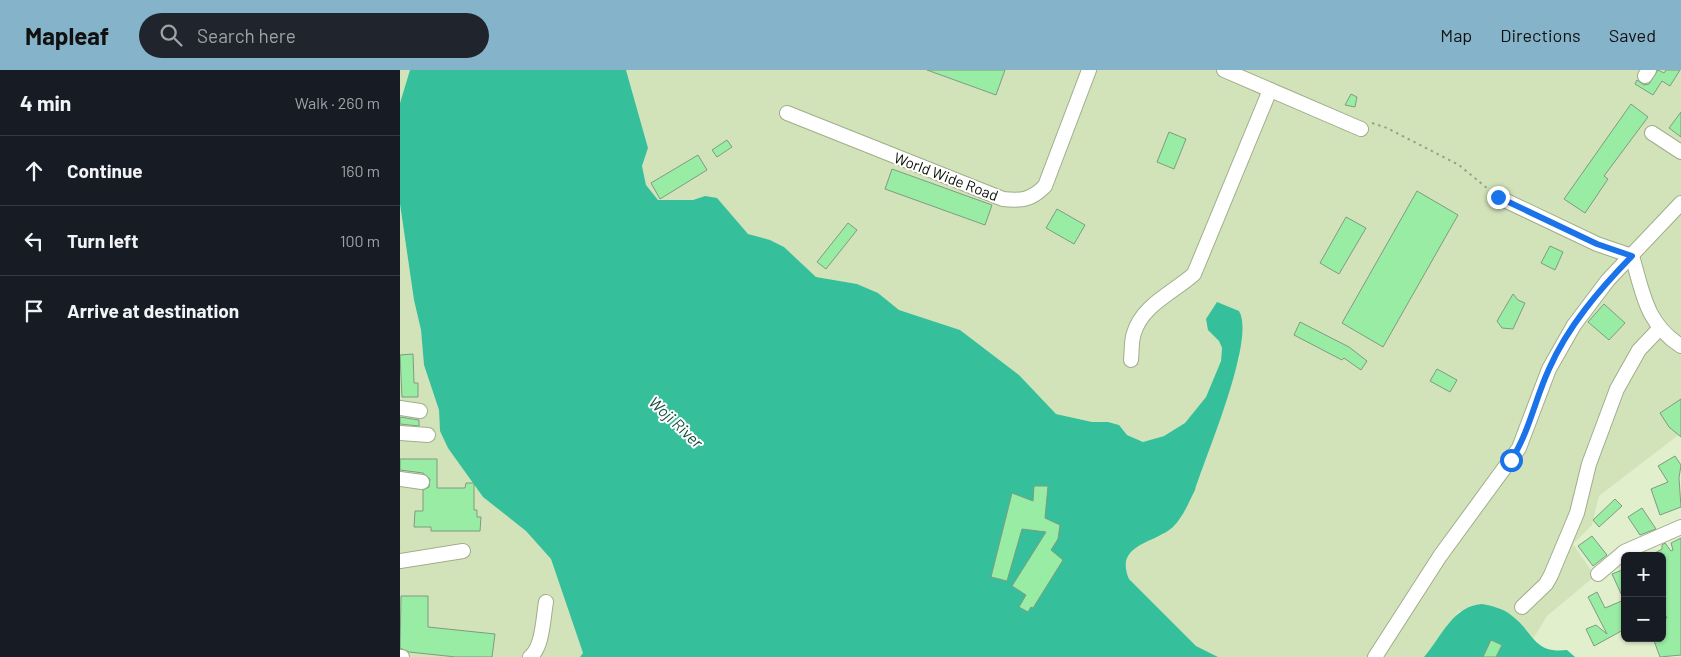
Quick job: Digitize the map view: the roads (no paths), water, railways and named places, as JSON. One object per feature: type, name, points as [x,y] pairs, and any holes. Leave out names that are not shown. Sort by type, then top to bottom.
[{"type":"street","name":"World Wide Road","points":[[787,113],[1003,199],[1022,201],[1034,197],[1045,186],[1089,70]]},
{"type":"street","points":[[1224,70],[1361,128]]},
{"type":"street","points":[[1131,360],[1134,332],[1146,312],[1164,294],[1181,285],[1194,274],[1270,90]]},
{"type":"street","points":[[1652,133],[1681,152]]},
{"type":"street","points":[[1498,197],[1597,244],[1632,256]]},
{"type":"street","points":[[1375,657],[1440,556],[1519,448],[1543,382],[1560,348],[1590,303],[1681,204]]},
{"type":"street","points":[[1632,256],[1646,302],[1659,329],[1681,346]]},
{"type":"street","points":[[1522,607],[1546,584],[1551,575],[1576,513],[1589,464],[1618,389],[1639,350],[1659,329]]},
{"type":"street","points":[[400,408],[420,411]]},
{"type":"street","points":[[400,433],[428,435]]},
{"type":"street","points":[[400,479],[422,482]]},
{"type":"street","points":[[1598,574],[1624,552],[1681,527]]},
{"type":"street","points":[[400,561],[462,551]]},
{"type":"street","points":[[530,657],[535,653],[539,642],[546,602]]},
{"type":"water","name":"Woji River","points":[[410,70],[626,70],[648,148],[642,166],[646,185],[658,200],[693,200],[705,196],[717,198],[748,234],[770,240],[784,247],[816,277],[857,284],[878,293],[899,310],[960,330],[1019,375],[1056,414],[1092,422],[1108,422],[1119,425],[1127,435],[1143,442],[1164,436],[1185,423],[1206,397],[1221,361],[1222,348],[1219,341],[1208,330],[1206,319],[1217,302],[1239,311],[1242,325],[1241,346],[1235,371],[1195,490],[1177,523],[1165,533],[1138,546],[1131,552],[1127,558],[1126,567],[1129,579],[1196,646],[1218,657],[580,657],[583,653],[551,559],[526,531],[483,497],[448,448],[440,431],[439,410],[424,365],[421,330],[414,300],[400,204],[400,103]]},
{"type":"water","points":[[1482,604],[1501,609],[1511,615],[1540,645],[1547,649],[1567,650],[1575,657],[1424,657],[1456,616],[1463,610]]}]
